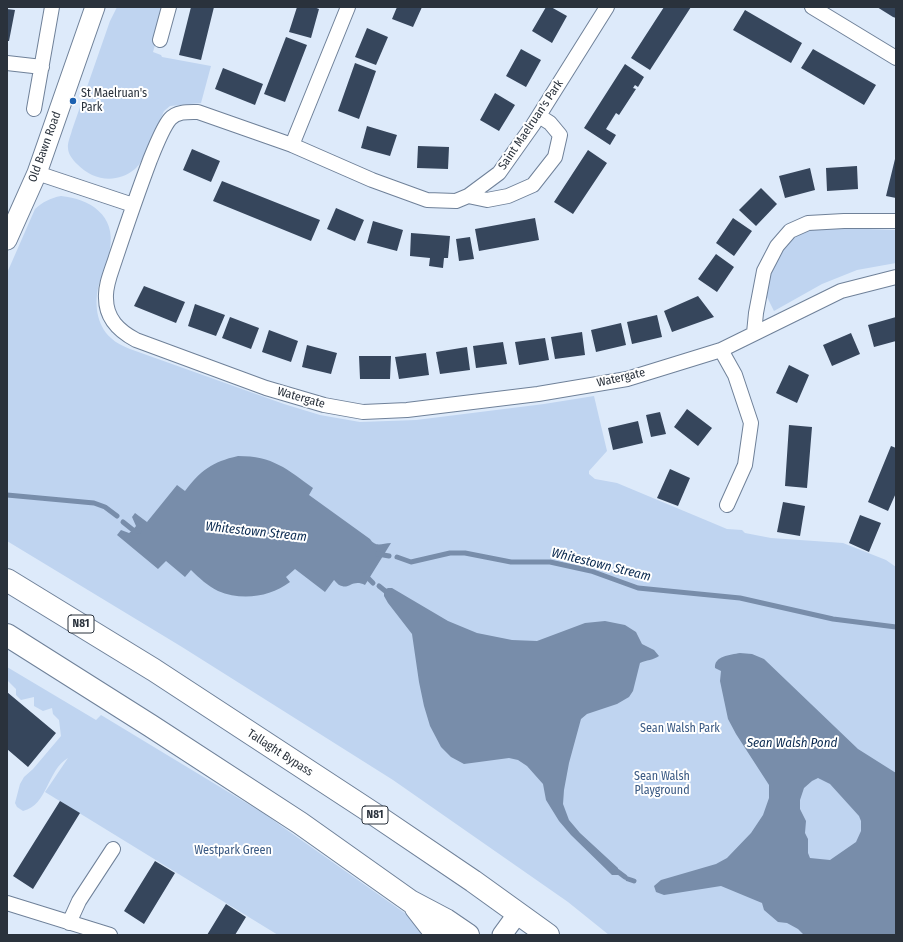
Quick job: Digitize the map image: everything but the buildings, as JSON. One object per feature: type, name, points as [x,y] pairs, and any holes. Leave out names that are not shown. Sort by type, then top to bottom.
[{"type":"main road","name":"Old Bawn Road","points":[[7,240],[37,172],[95,7]]},
{"type":"main road","name":"Tallaght Bypass","points":[[7,580],[154,670],[374,814],[548,935]]},
{"type":"main road","points":[[7,635],[294,819],[410,901],[446,920],[468,935]]},
{"type":"main road","points":[[410,901],[437,935]]},
{"type":"main road","points":[[502,935],[518,913]]},
{"type":"street","points":[[34,109],[52,7]]},
{"type":"street","points":[[160,40],[169,7]]},
{"type":"street","points":[[292,145],[348,7]]},
{"type":"street","name":"Saint Maelruan's Park","points":[[133,205],[157,142],[170,118],[182,112],[198,112],[292,145],[372,180],[427,200],[456,200],[468,196],[499,173],[539,116],[607,7]]},
{"type":"street","points":[[812,7],[896,58]]},
{"type":"street","points":[[7,63],[42,67]]},
{"type":"street","points":[[468,196],[487,200],[508,196],[533,185],[555,157],[560,135],[550,123],[539,116]]},
{"type":"street","points":[[37,172],[133,205]]},
{"type":"street","name":"Watergate","points":[[133,205],[109,281],[106,298],[107,309],[117,327],[125,334],[136,340],[266,388],[324,405],[357,411],[395,411],[538,394],[627,379],[721,350],[841,291],[896,277]]},
{"type":"street","points":[[754,334],[756,313],[764,271],[777,246],[790,231],[808,223],[896,221]]},
{"type":"street","points":[[721,350],[735,375],[750,423],[745,465],[726,505]]},
{"type":"street","points":[[69,923],[79,902],[113,849]]},
{"type":"street","points":[[7,903],[110,935]]},
{"type":"green space","points":[[117,7],[166,7],[153,52],[161,55],[162,57],[211,66],[201,103],[170,106],[164,111],[143,158],[135,169],[121,177],[105,178],[98,177],[83,170],[71,157],[68,146],[72,130],[110,21]]},
{"type":"green space","name":"Sean Walsh Park","points":[[61,196],[82,201],[91,205],[105,218],[109,227],[111,237],[110,249],[97,291],[97,306],[99,320],[106,333],[125,347],[284,404],[320,415],[360,422],[416,420],[544,404],[594,396],[607,451],[589,471],[589,474],[595,479],[617,483],[727,529],[742,530],[745,533],[771,538],[843,543],[886,560],[896,567],[896,935],[609,935],[568,902],[393,780],[182,647],[7,541],[7,273],[35,209],[53,198]]},
{"type":"green space","points":[[840,228],[896,230],[896,263],[857,270],[822,284],[774,311],[765,293],[775,261],[788,242],[809,229]]},
{"type":"green space","name":"Westpark Green","points":[[7,667],[96,720],[101,715],[263,813],[416,921],[429,935],[278,935],[45,792],[68,758],[61,763],[56,770],[38,802],[23,811],[17,807],[15,803],[20,784],[24,777],[33,769],[61,736],[59,720],[53,714],[52,708],[43,711],[34,706],[34,697],[21,700],[16,695],[16,689],[7,680]]},
{"type":"water","points":[[238,456],[261,458],[279,465],[313,488],[309,495],[370,539],[372,542],[377,544],[391,543],[365,585],[361,583],[354,583],[345,587],[334,580],[325,592],[295,569],[286,577],[290,582],[274,591],[246,597],[227,594],[211,587],[191,570],[185,577],[166,561],[158,569],[117,535],[121,530],[129,533],[133,530],[136,526],[132,517],[135,513],[147,522],[177,485],[185,491],[202,472],[214,464]]},
{"type":"water","points":[[392,588],[448,621],[477,633],[512,640],[537,641],[585,623],[605,621],[625,625],[636,632],[642,644],[654,650],[659,656],[640,663],[633,691],[629,697],[617,704],[587,714],[581,719],[569,763],[563,804],[569,820],[580,833],[618,868],[618,875],[612,875],[571,835],[559,821],[546,800],[543,784],[527,766],[518,760],[509,758],[464,764],[451,757],[441,747],[430,726],[424,706],[412,634],[384,596],[384,590]]},
{"type":"water","name":"Sean Walsh Pond","points":[[740,653],[752,654],[764,659],[858,749],[896,773],[896,935],[804,935],[798,929],[787,923],[778,922],[764,910],[762,903],[721,886],[664,895],[656,892],[654,886],[661,880],[716,864],[727,858],[751,833],[763,815],[769,798],[769,785],[728,719],[720,681],[721,671],[715,668],[717,661],[723,657]],"holes":[[[818,778],[830,784],[859,816],[861,821],[861,831],[856,842],[830,860],[810,858],[808,853],[808,839],[805,833],[806,821],[800,809],[800,800],[804,788],[812,781]]]},
{"type":"waterway","name":"Whitestown Stream","points":[[7,495],[94,503],[105,507],[117,516]]},
{"type":"waterway","name":"Whitestown Stream","points":[[123,522],[133,530],[139,531]]},
{"type":"waterway","name":"Whitestown Stream","points":[[397,557],[411,562],[450,553],[465,553],[511,562],[550,562],[591,571],[638,588],[740,598],[833,619],[896,627]]},
{"type":"waterway","name":"Whitestown Stream","points":[[378,554],[389,556]]},
{"type":"waterway","points":[[365,575],[373,583]]},
{"type":"waterway","points":[[379,586],[389,594]]},
{"type":"waterway","points":[[613,868],[625,877]]},
{"type":"waterway","points":[[628,879],[634,881]]},
{"type":"place","name":"St Maelruan's Park","points":[[73,101]]},
{"type":"park label","name":"Sean Walsh Playground","points":[[662,784]]}]
